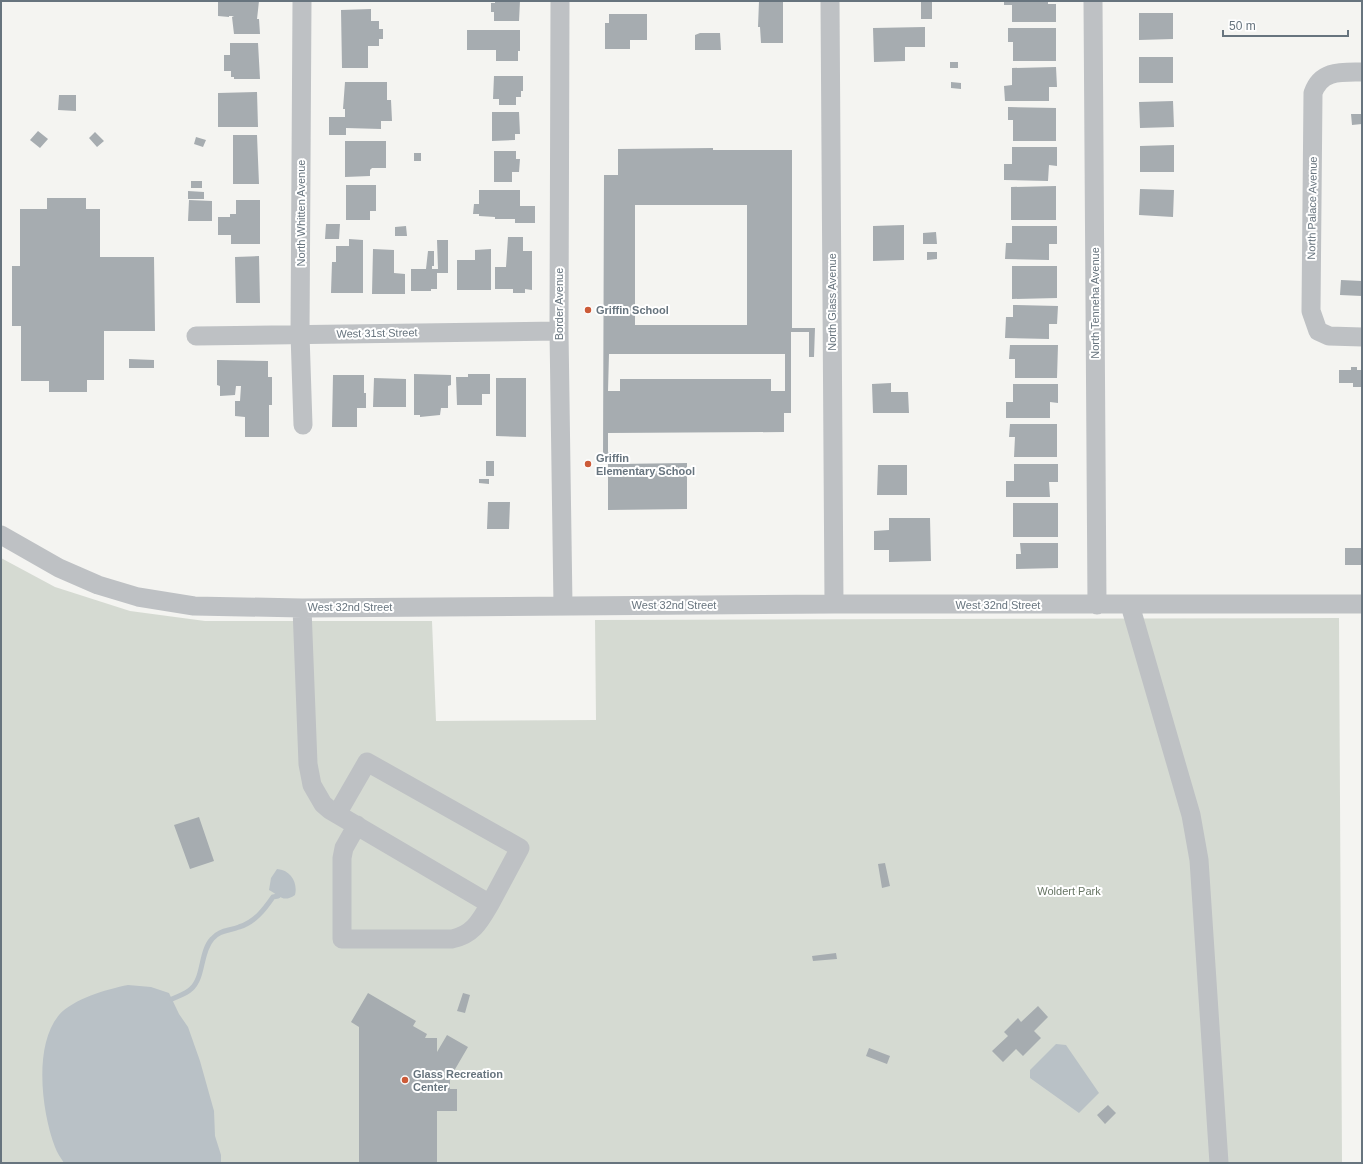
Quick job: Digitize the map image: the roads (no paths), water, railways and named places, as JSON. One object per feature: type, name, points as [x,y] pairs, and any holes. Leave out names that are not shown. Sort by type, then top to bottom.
[{"type":"street","name":"North Whitten Avenue","points":[[302,1],[300,334],[304,425]]},
{"type":"street","name":"Border Avenue","points":[[560,1],[559,331],[563,606]]},
{"type":"street","name":"North Glass Avenue","points":[[830,1],[834,604]]},
{"type":"street","name":"North Tenneha Avenue","points":[[1093,1],[1098,605]]},
{"type":"street","name":"North Palace Avenue","points":[[1362,72],[1340,72],[1328,75],[1316,84],[1313,93],[1311,312],[1318,331],[1329,336],[1362,337]]},
{"type":"street","name":"West 31st Street","points":[[196,336],[559,331]]},
{"type":"street","name":"West 32nd Street","points":[[1,535],[59,568],[98,584],[138,597],[194,606],[302,608],[834,604],[1362,604]]},
{"type":"street","points":[[1130,605],[1192,815],[1196,839],[1200,868],[1219,1163]]},
{"type":"street","points":[[302,608],[308,764],[312,785],[317,795],[323,804],[337,814],[490,904]]},
{"type":"street","points":[[337,814],[367,762],[520,848],[490,904],[474,930],[460,938],[342,939],[342,858],[344,848],[357,825]]},
{"type":"waterway","points":[[172,999],[187,992],[195,984],[200,972],[205,951],[208,944],[215,936],[221,932],[245,925],[250,922],[263,911],[273,897],[278,896]]},
{"type":"place","name":"Griffin School","points":[[588,310]]},
{"type":"place","name":"Griffin Elementary School","points":[[588,464]]},
{"type":"place","name":"Glass Recreation Center","points":[[405,1080]]},
{"type":"park label","name":"Woldert Park","points":[[1069,891]]}]
